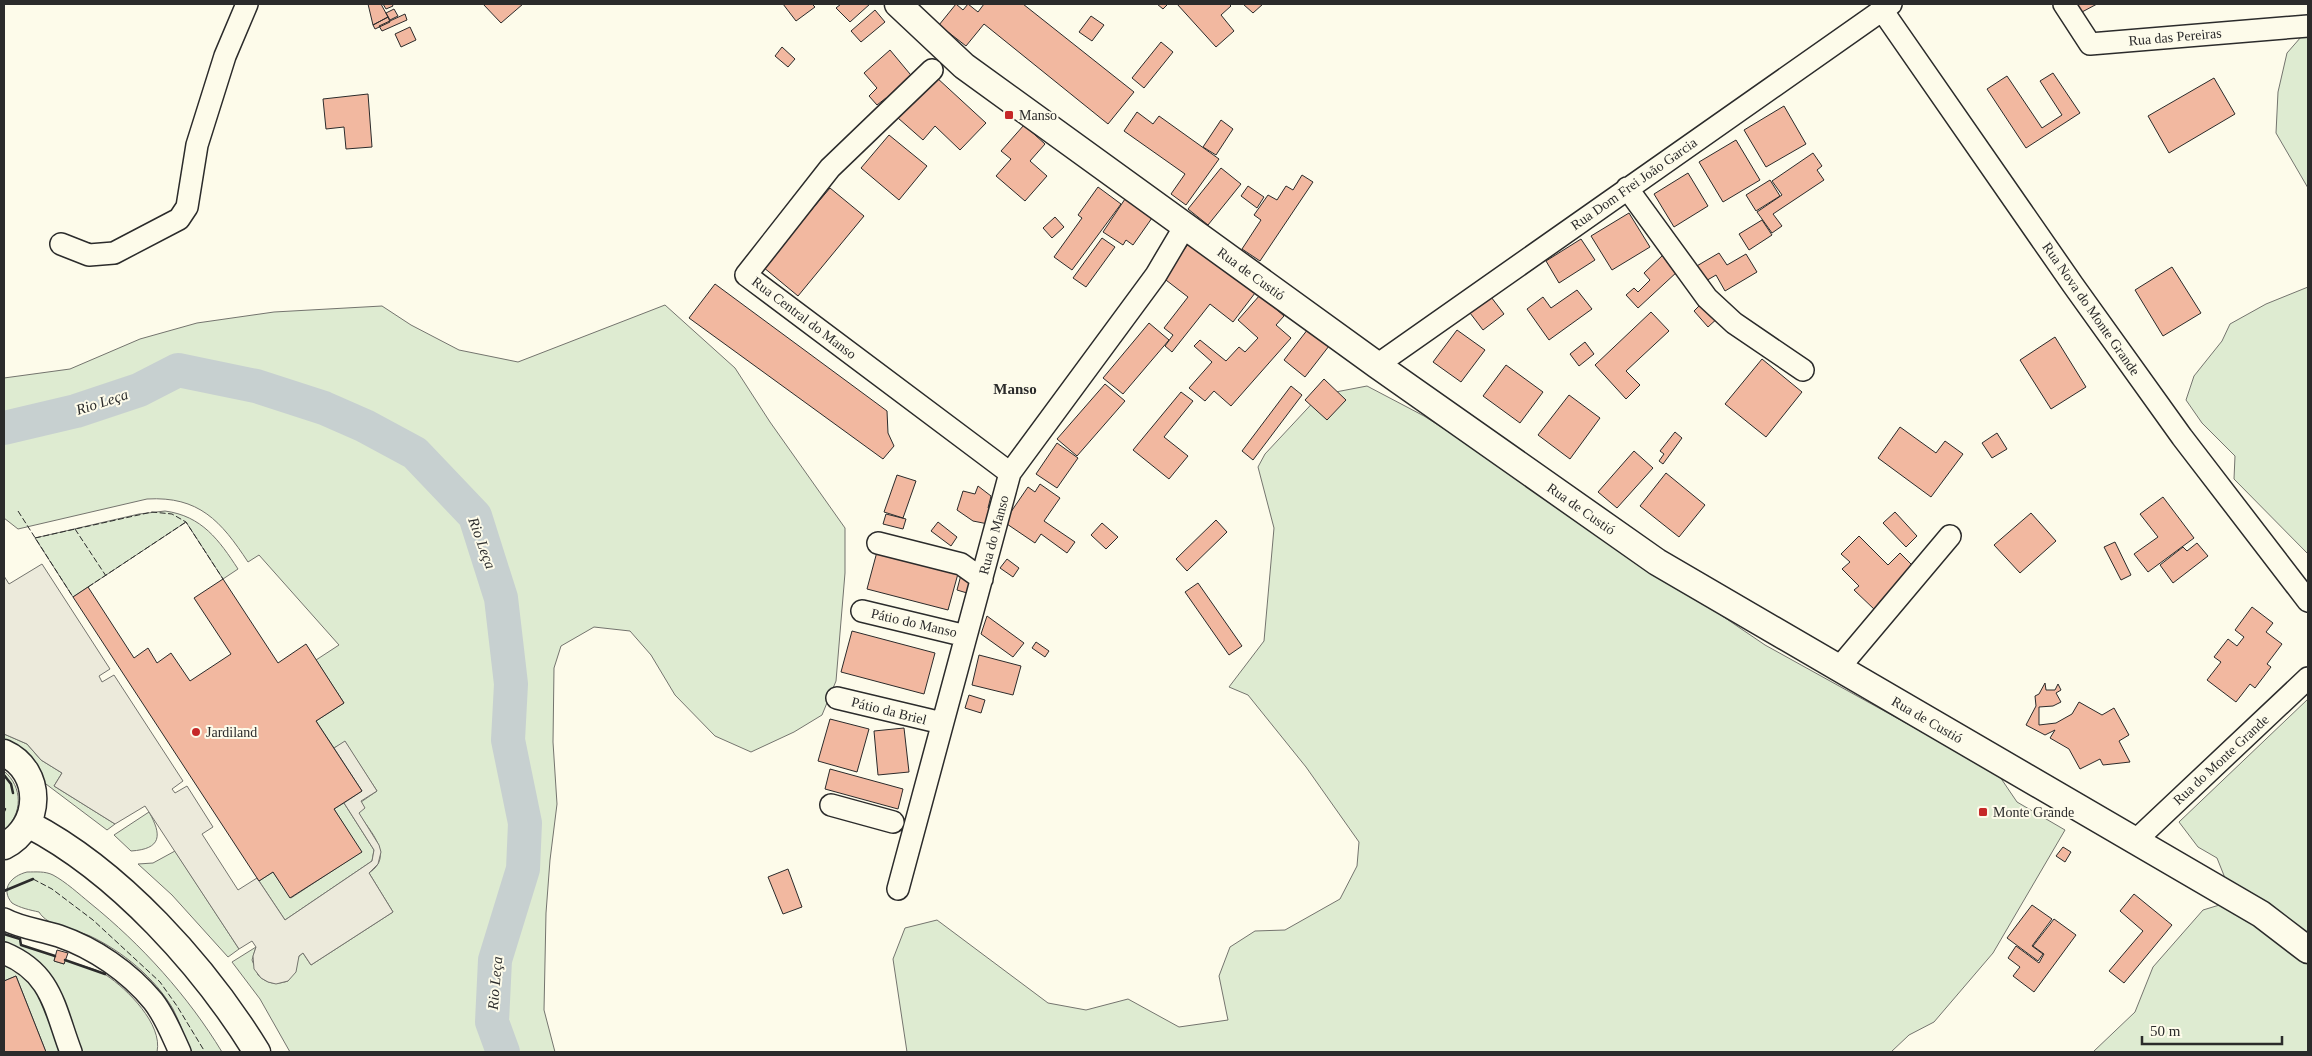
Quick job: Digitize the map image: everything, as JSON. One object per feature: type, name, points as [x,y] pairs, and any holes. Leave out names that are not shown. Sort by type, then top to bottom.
[{"type":"main road","name":"Rua de Custió","points":[[898,4],[964,66],[1377,365],[1657,562],[2260,914],[2308,950]]},
{"type":"main road","points":[[4,753],[20,764],[32,784],[34,801],[28,824],[17,837],[4,846]]},
{"type":"main road","points":[[28,824],[57,841],[98,872],[153,920],[212,986],[257,1052]]},
{"type":"street","points":[[61,244],[89,255],[114,253],[179,219],[187,207],[197,145],[225,56],[248,4]]},
{"type":"street","name":"Rua das Pereiras","points":[[2064,4],[2090,44],[2308,26]]},
{"type":"street","name":"Rua Dom Frei João Garcia","points":[[1377,365],[1887,7]]},
{"type":"street","name":"Rua Nova do Monte Grande","points":[[1887,7],[2073,285],[2182,437],[2308,600]]},
{"type":"street","name":"Rua Central do Manso","points":[[932,70],[830,168],[746,275],[1010,473]]},
{"type":"street","points":[[1627,188],[1707,298],[1734,323],[1803,370]]},
{"type":"street","name":"Rua do Manso","points":[[898,889],[905,824],[942,724],[1010,473],[1156,275],[1186,226]]},
{"type":"street","points":[[1838,669],[1950,536]]},
{"type":"street","points":[[878,543],[961,564],[982,579]]},
{"type":"street","name":"Pátio do Manso","points":[[862,611],[966,636]]},
{"type":"street","name":"Rua do Monte Grande","points":[[2134,842],[2308,678]]},
{"type":"street","name":"Pátio da Briel","points":[[836,698],[942,724]]},
{"type":"street","points":[[831,805],[905,824]]},
{"type":"street","points":[[4,919],[75,942],[103,957],[153,1001],[164,1018],[180,1052]]},
{"type":"street","points":[[4,953],[31,967],[40,978],[48,990],[71,1052]]},
{"type":"street","points":[[164,1018],[168,1038],[167,1052]]},
{"type":"green space","points":[[2308,29],[2308,188],[2276,133],[2278,92],[2287,53]]},
{"type":"green space","points":[[2308,287],[2308,554],[2234,479],[2235,456],[2202,423],[2186,400],[2194,376],[2222,341],[2230,324],[2266,304]]},
{"type":"green space","points":[[665,305],[735,368],[770,422],[845,528],[845,573],[836,681],[822,715],[794,732],[751,752],[715,736],[675,695],[651,655],[630,631],[594,627],[561,646],[554,668],[553,742],[557,804],[546,913],[544,1010],[555,1052],[290,1052],[260,999],[232,962],[256,947],[252,960],[258,975],[272,983],[288,981],[299,956],[303,953],[311,965],[393,912],[369,873],[380,859],[380,851],[374,835],[358,813],[361,802],[377,791],[345,742],[334,748],[316,721],[344,703],[316,660],[339,645],[259,555],[248,562],[218,523],[195,507],[165,499],[147,499],[18,529],[4,518],[4,378],[70,369],[140,339],[197,323],[274,312],[382,306],[411,325],[459,350],[518,362]]},
{"type":"green space","points":[[1367,386],[1424,416],[1494,461],[1765,645],[1998,774],[2017,802],[2065,830],[1993,953],[1934,1022],[1909,1035],[1891,1052],[907,1052],[893,959],[905,928],[937,920],[1048,1003],[1086,1010],[1128,999],[1179,1027],[1228,1020],[1219,976],[1230,947],[1255,931],[1285,930],[1340,899],[1357,866],[1359,842],[1306,767],[1248,695],[1229,687],[1264,641],[1274,528],[1258,467],[1265,454],[1320,395]]},
{"type":"green space","points":[[165,511],[189,518],[208,531],[224,548],[238,569],[223,579],[186,522],[73,597],[35,538],[139,514]]},
{"type":"green space","points":[[2308,699],[2308,1052],[2093,1052],[2135,1012],[2153,967],[2203,910],[2226,903],[2225,878],[2217,858],[2198,847],[2179,822]]},
{"type":"green space","points":[[4,734],[27,744],[41,760],[62,773],[54,786],[115,824],[107,830],[42,781],[4,741]]},
{"type":"green space","points":[[4,771],[15,785],[18,801],[15,816],[4,830]]},
{"type":"green space","points":[[344,803],[374,850],[372,861],[285,920],[259,881],[273,872],[291,898],[361,852],[334,809]]},
{"type":"green space","points":[[149,812],[157,834],[154,844],[141,850],[131,851],[114,835]]},
{"type":"green space","points":[[175,851],[239,949],[228,957],[172,895],[138,864],[153,863]]},
{"type":"green space","points":[[27,872],[47,873],[58,878],[128,936],[179,991],[222,1052],[190,1052],[178,1019],[166,998],[137,966],[114,949],[90,936],[55,924],[43,917],[39,912],[22,908],[12,903],[7,893],[7,888],[12,880]]},
{"type":"green space","points":[[4,934],[20,939],[21,945],[55,956],[54,961],[64,964],[65,960],[92,968],[114,981],[133,998],[149,1019],[155,1030],[157,1052],[82,1052],[64,1000],[49,973],[23,951],[4,942]]},
{"type":"green space","points":[[4,962],[35,984],[63,1052],[46,1052],[16,976],[4,981]]},
{"type":"shaded area","points":[[42,564],[110,669],[99,676],[102,682],[114,675],[183,781],[172,789],[175,793],[187,786],[213,827],[202,834],[238,890],[257,878],[285,920],[372,861],[374,850],[344,803],[362,791],[334,748],[345,741],[377,791],[361,801],[365,808],[359,813],[379,845],[381,852],[378,864],[369,873],[393,912],[311,965],[303,953],[299,956],[296,972],[288,981],[276,984],[268,982],[261,978],[254,969],[253,956],[256,947],[252,941],[239,949],[145,806],[115,824],[54,786],[62,773],[41,760],[27,744],[4,734],[4,576],[9,584]]},
{"type":"building","points":[[368,4],[381,4],[388,17],[373,25]]},
{"type":"building","points":[[383,4],[392,4],[393,6],[386,9]]},
{"type":"building","points":[[483,4],[523,4],[501,23]]},
{"type":"building","points":[[783,4],[812,4],[815,7],[796,21]]},
{"type":"building","points":[[841,4],[870,4],[850,22],[836,8]]},
{"type":"building","points":[[956,4],[963,10],[968,4],[978,12],[984,4],[1023,4],[1134,92],[1108,124],[984,24],[966,46],[939,25]]},
{"type":"building","points":[[1157,4],[1168,4],[1163,9]]},
{"type":"building","points":[[1177,4],[1229,4],[1231,6],[1221,15],[1234,31],[1216,47]]},
{"type":"building","points":[[1243,4],[1263,4],[1253,13]]},
{"type":"building","points":[[2077,4],[2097,4],[2082,12]]},
{"type":"building","points":[[394,9],[398,16],[390,20],[386,13]]},
{"type":"building","points":[[875,10],[885,22],[861,42],[851,31]]},
{"type":"building","points":[[405,14],[407,20],[382,31],[379,26]]},
{"type":"building","points":[[1091,16],[1104,25],[1092,41],[1079,32]]},
{"type":"building","points":[[388,17],[390,22],[375,29],[373,25]]},
{"type":"building","points":[[410,27],[416,40],[401,47],[395,34]]},
{"type":"building","points":[[1161,42],[1173,52],[1144,88],[1132,78]]},
{"type":"building","points":[[782,47],[795,59],[788,67],[775,56]]},
{"type":"building","points":[[890,50],[915,80],[890,101],[886,98],[877,105],[869,96],[877,88],[864,73]]},
{"type":"building","points":[[2053,73],[2080,113],[2026,148],[1987,89],[2007,76],[2042,128],[2062,115],[2040,81]]},
{"type":"building","points":[[936,77],[986,123],[960,150],[935,126],[923,140],[898,118]]},
{"type":"building","points":[[2214,78],[2235,114],[2169,153],[2148,116]]},
{"type":"building","points":[[368,94],[372,147],[346,149],[344,127],[326,129],[323,99]]},
{"type":"building","points":[[1784,106],[1806,144],[1766,167],[1744,130]]},
{"type":"building","points":[[1137,112],[1153,124],[1159,116],[1219,159],[1186,205],[1171,194],[1185,174],[1124,131]]},
{"type":"building","points":[[1221,120],[1233,129],[1216,155],[1203,147]]},
{"type":"building","points":[[1024,125],[1045,144],[1030,161],[1047,176],[1025,201],[996,176],[1011,159],[1001,151]]},
{"type":"building","points":[[889,135],[927,166],[899,200],[861,168]]},
{"type":"building","points":[[1736,140],[1760,180],[1723,202],[1699,162]]},
{"type":"building","points":[[1813,153],[1822,166],[1817,170],[1824,180],[1773,214],[1782,226],[1772,233],[1757,212],[1782,195],[1772,181]]},
{"type":"building","points":[[1221,168],[1241,184],[1208,225],[1188,209]]},
{"type":"building","points":[[1688,173],[1708,206],[1674,227],[1654,194]]},
{"type":"building","points":[[1302,175],[1313,182],[1260,261],[1242,249],[1261,220],[1254,215],[1268,195],[1277,200],[1286,186],[1293,190]]},
{"type":"building","points":[[1770,180],[1780,196],[1756,211],[1746,195]]},
{"type":"building","points":[[1248,186],[1264,197],[1257,208],[1241,196]]},
{"type":"building","points":[[1098,187],[1121,204],[1072,270],[1054,257],[1082,218],[1078,215]]},
{"type":"building","points":[[830,188],[864,216],[798,296],[763,267]]},
{"type":"building","points":[[1125,199],[1152,218],[1133,245],[1126,240],[1123,245],[1103,232]]},
{"type":"building","points":[[1629,213],[1650,247],[1612,270],[1591,236]]},
{"type":"building","points":[[1055,217],[1064,227],[1052,238],[1043,228]]},
{"type":"building","points":[[1762,220],[1772,235],[1749,250],[1739,234]]},
{"type":"building","points":[[1102,238],[1115,247],[1086,287],[1073,278]]},
{"type":"building","points":[[1581,239],[1595,260],[1559,283],[1546,261]]},
{"type":"building","points":[[1190,242],[1255,293],[1233,322],[1210,304],[1172,352],[1165,346],[1173,335],[1164,328],[1188,297],[1162,277]]},
{"type":"building","points":[[1719,253],[1727,265],[1746,254],[1757,272],[1725,291],[1716,275],[1704,282],[1695,267]]},
{"type":"building","points":[[1663,255],[1678,271],[1638,308],[1626,295],[1634,288],[1638,292],[1650,280],[1644,273]]},
{"type":"building","points":[[2172,267],[2201,313],[2163,336],[2135,290]]},
{"type":"building","points":[[715,284],[887,411],[888,433],[894,446],[883,459],[689,318]]},
{"type":"building","points":[[1577,290],[1592,309],[1549,340],[1527,309],[1543,297],[1551,308]]},
{"type":"building","points":[[1488,293],[1504,314],[1483,330],[1467,309]]},
{"type":"building","points":[[1260,295],[1284,316],[1276,325],[1291,338],[1231,406],[1214,391],[1205,401],[1189,388],[1212,362],[1194,346],[1200,340],[1226,361],[1239,347],[1245,352],[1258,338],[1238,320]]},
{"type":"building","points":[[1705,300],[1720,316],[1708,327],[1694,311]]},
{"type":"building","points":[[1651,312],[1669,331],[1626,371],[1640,385],[1626,399],[1595,365]]},
{"type":"building","points":[[1149,323],[1169,340],[1123,394],[1103,378]]},
{"type":"building","points":[[1308,329],[1329,346],[1305,377],[1284,360]]},
{"type":"building","points":[[1457,330],[1485,350],[1461,382],[1433,362]]},
{"type":"building","points":[[2055,337],[2086,387],[2051,409],[2020,360]]},
{"type":"building","points":[[1585,342],[1594,354],[1579,366],[1570,354]]},
{"type":"building","points":[[1762,359],[1802,392],[1766,437],[1725,404]]},
{"type":"building","points":[[1506,365],[1543,392],[1520,423],[1483,396]]},
{"type":"building","points":[[1324,379],[1346,400],[1327,420],[1305,400]]},
{"type":"building","points":[[1105,384],[1125,401],[1077,456],[1057,439]]},
{"type":"building","points":[[1291,386],[1302,395],[1253,460],[1242,451]]},
{"type":"building","points":[[1181,392],[1193,401],[1164,437],[1188,456],[1169,479],[1133,450]]},
{"type":"building","points":[[1569,395],[1600,418],[1570,459],[1538,435]]},
{"type":"building","points":[[1900,427],[1936,453],[1945,441],[1963,454],[1931,497],[1878,458]]},
{"type":"building","points":[[1675,432],[1682,438],[1663,464],[1659,461],[1664,454],[1660,451]]},
{"type":"building","points":[[1997,433],[2007,449],[1992,458],[1982,443]]},
{"type":"building","points":[[1057,443],[1078,458],[1057,488],[1036,474]]},
{"type":"building","points":[[1634,451],[1653,468],[1617,508],[1598,492]]},
{"type":"building","points":[[1666,473],[1705,505],[1679,537],[1640,506]]},
{"type":"building","points":[[897,475],[916,481],[903,518],[884,512]]},
{"type":"building","points":[[1040,484],[1060,498],[1044,521],[1075,542],[1067,553],[1041,534],[1035,543],[1004,522],[1028,487],[1035,492]]},
{"type":"building","points":[[978,486],[991,496],[988,508],[996,511],[993,525],[973,521],[957,510],[963,491],[975,494]]},
{"type":"building","points":[[2163,497],[2194,538],[2148,572],[2134,554],[2158,537],[2140,514]]},
{"type":"building","points":[[1895,512],[1917,536],[1906,547],[1883,523]]},
{"type":"building","points":[[2031,513],[2056,541],[2020,573],[1994,545]]},
{"type":"building","points":[[886,514],[906,519],[903,529],[883,524]]},
{"type":"building","points":[[1216,520],[1227,532],[1187,571],[1176,559]]},
{"type":"building","points":[[938,522],[957,537],[951,546],[931,531]]},
{"type":"building","points":[[1102,523],[1118,537],[1106,549],[1091,535]]},
{"type":"building","points":[[1859,536],[1888,565],[1900,553],[1916,569],[1875,610],[1854,590],[1859,586],[1842,569],[1850,562],[1841,554]]},
{"type":"building","points":[[2115,542],[2131,575],[2121,580],[2104,547]]},
{"type":"building","points":[[2197,543],[2208,556],[2173,583],[2160,565],[2183,547],[2187,551]]},
{"type":"building","points":[[878,548],[959,570],[948,610],[867,589]]},
{"type":"building","points":[[1007,559],[1019,568],[1013,577],[1000,568]]},
{"type":"building","points":[[962,571],[972,573],[967,593],[957,590]]},
{"type":"building","points":[[223,579],[278,663],[306,644],[344,703],[316,721],[362,791],[334,809],[362,852],[290,898],[273,872],[259,881],[73,597],[88,587],[134,658],[148,648],[157,663],[171,653],[190,681],[231,654],[194,598]]},
{"type":"building","points":[[1198,583],[1242,646],[1229,655],[1185,592]]},
{"type":"building","points":[[2252,607],[2273,623],[2266,632],[2282,644],[2267,664],[2271,667],[2255,688],[2250,684],[2236,702],[2207,680],[2221,662],[2214,657],[2228,639],[2237,646],[2244,637],[2235,630]]},
{"type":"building","points":[[987,616],[1024,643],[1013,657],[981,634]]},
{"type":"building","points":[[852,631],[935,653],[924,694],[841,672]]},
{"type":"building","points":[[1036,642],[1049,651],[1045,657],[1032,648]]},
{"type":"building","points":[[979,655],[1021,666],[1013,695],[972,685]]},
{"type":"building","points":[[2045,683],[2046,690],[2055,690],[2058,684],[2061,690],[2056,693],[2061,702],[2053,706],[2039,707],[2039,725],[2056,723],[2072,714],[2079,702],[2102,715],[2114,708],[2129,735],[2119,741],[2130,762],[2103,765],[2100,759],[2080,769],[2069,749],[2050,738],[2055,730],[2045,735],[2026,725],[2036,706],[2035,696],[2039,694]]},
{"type":"building","points":[[969,695],[985,700],[981,713],[965,708]]},
{"type":"building","points":[[830,719],[869,729],[857,772],[818,761]]},
{"type":"building","points":[[904,728],[909,772],[878,775],[874,731]]},
{"type":"building","points":[[830,769],[903,789],[898,809],[825,789]]},
{"type":"building","points":[[2063,847],[2071,852],[2065,862],[2056,856]]},
{"type":"building","points":[[788,869],[802,907],[783,914],[768,877]]},
{"type":"building","points":[[2134,894],[2172,925],[2124,983],[2109,971],[2143,931],[2120,911]]},
{"type":"building","points":[[2032,905],[2052,919],[2032,946],[2043,954],[2038,961],[2007,938]]},
{"type":"building","points":[[2054,919],[2076,935],[2034,992],[2013,976],[2020,967],[2008,958],[2016,946],[2039,963],[2044,954],[2033,946]]},
{"type":"building","points":[[57,950],[68,953],[64,964],[54,961]]},
{"type":"building","points":[[16,976],[46,1052],[4,1052],[4,981]]},
{"type":"waterway","name":"Rio Leça","points":[[4,428],[76,411],[139,390],[178,370],[256,386],[324,408],[365,426],[415,453],[475,516],[501,598],[511,684],[508,740],[525,823],[523,869],[495,960],[492,1022],[503,1052]]},
{"type":"fence","points":[[18,511],[73,597]]},
{"type":"fence","points":[[35,538],[152,512],[172,514],[186,522],[223,579]]},
{"type":"fence","points":[[88,587],[186,522]]},
{"type":"fence","points":[[75,529],[106,576]]},
{"type":"fence","points":[[33,879],[52,889],[93,920],[160,982],[205,1052]]},
{"type":"wall","points":[[4,775],[11,784],[13,793]]},
{"type":"wall","points":[[4,891],[33,879]]},
{"type":"wall","points":[[4,934],[20,939],[21,945],[55,956]]},
{"type":"wall","points":[[65,960],[105,974]]},
{"type":"place","name":"Manso","points":[[1009,115]]},
{"type":"place","name":"Jardiland","points":[[196,732]]},
{"type":"place","name":"Monte Grande","points":[[1983,812]]},
{"type":"district","name":"Manso","points":[[1015,389]]}]
